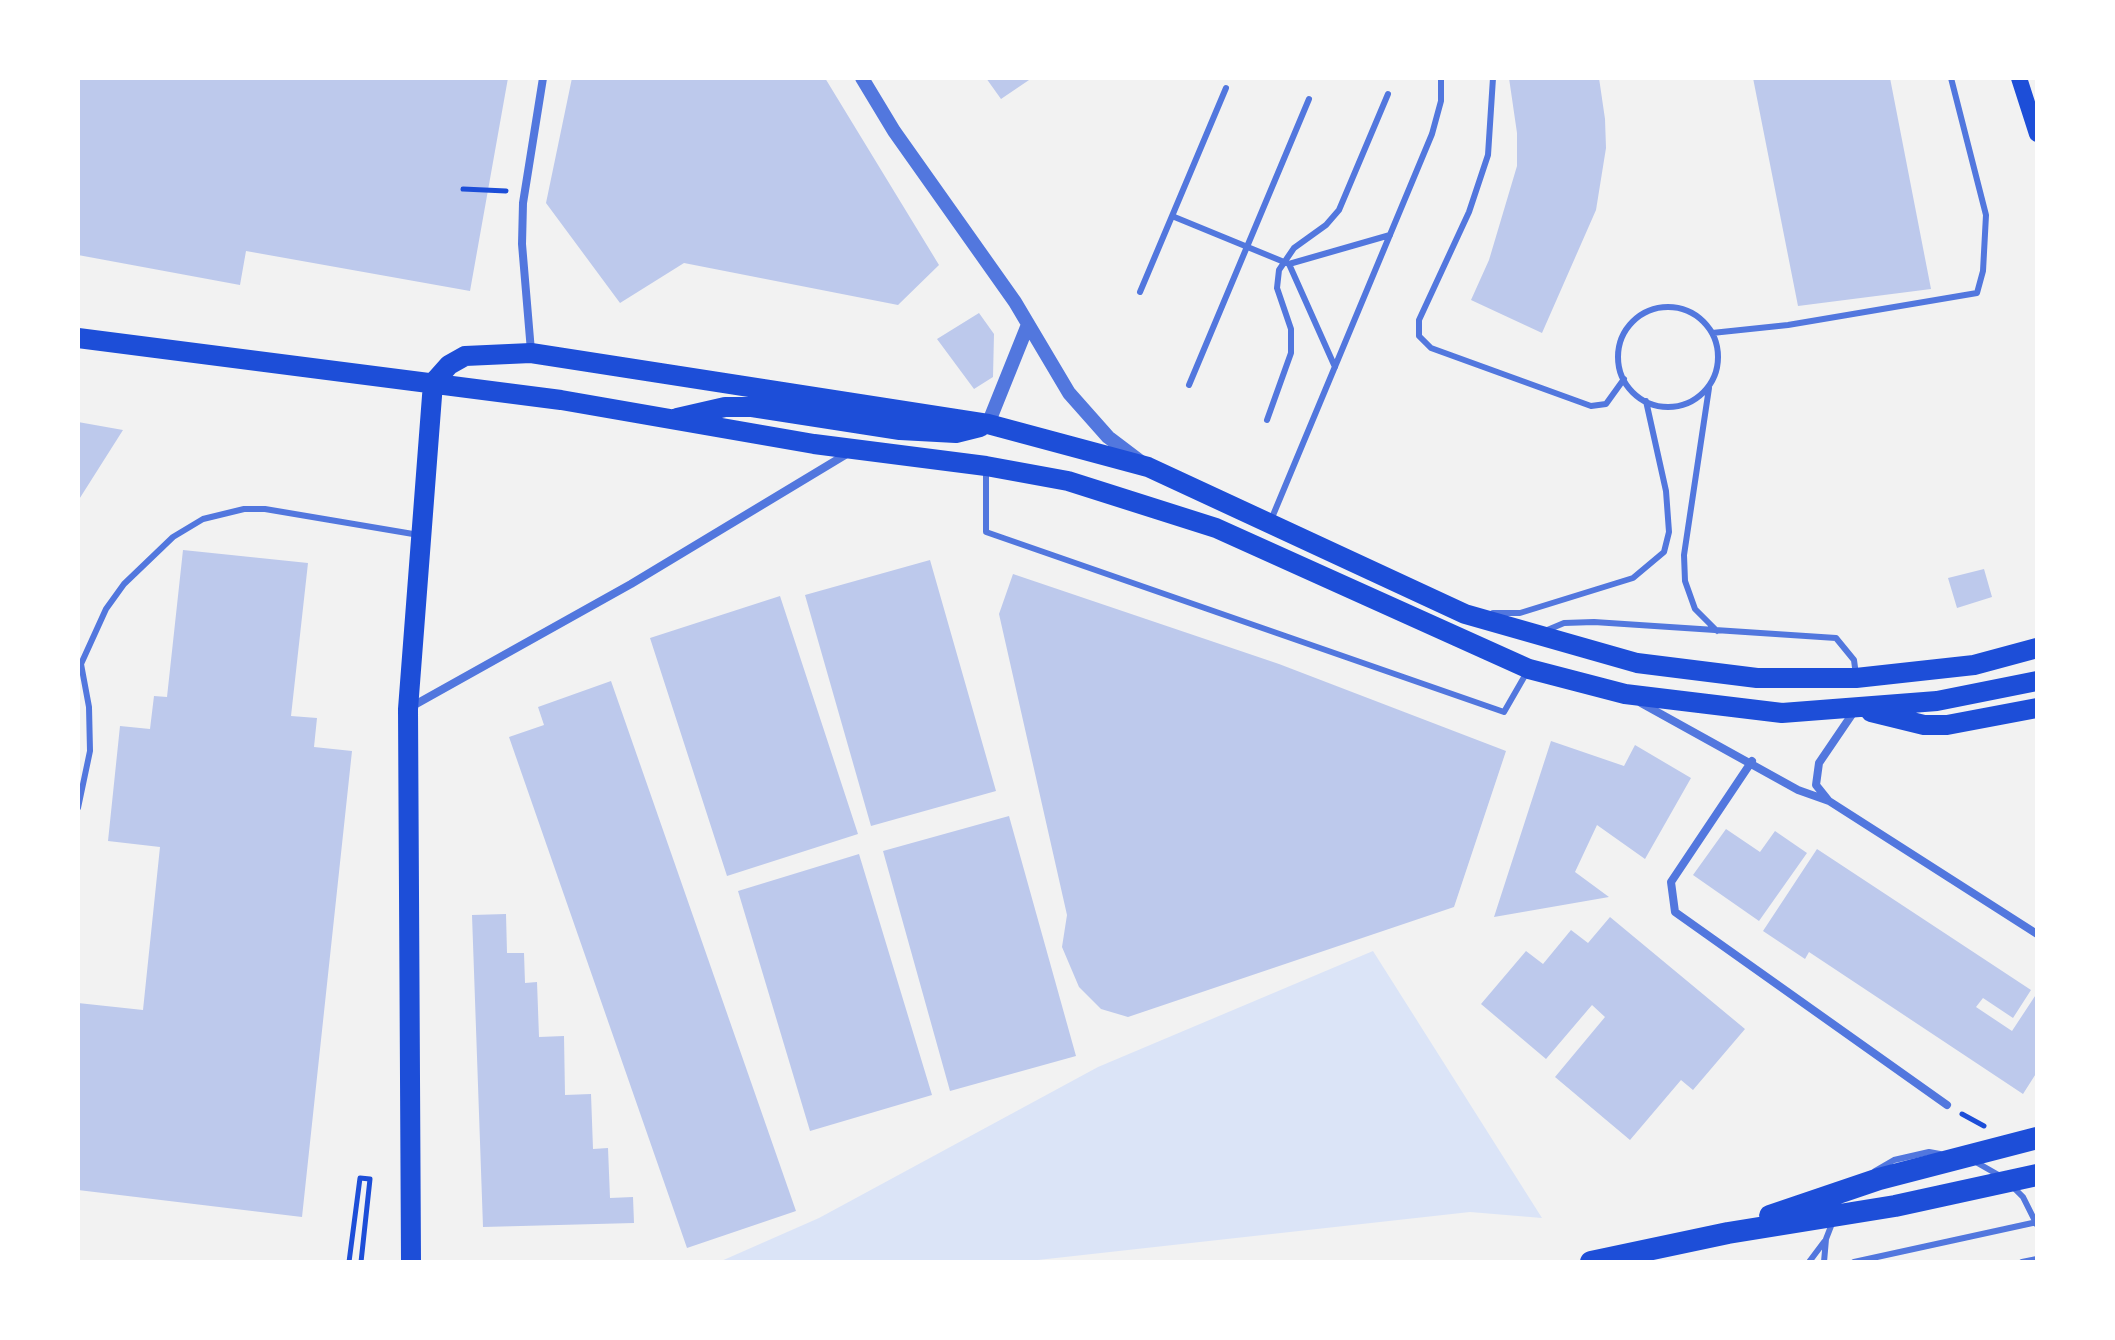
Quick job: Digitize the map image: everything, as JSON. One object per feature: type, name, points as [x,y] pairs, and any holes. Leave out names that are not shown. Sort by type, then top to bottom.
[{"type":"highway","points":[[1728,1233],[1879,1179],[2037,1138]]},
{"type":"highway","points":[[1591,1262],[1728,1233],[1895,1206],[2037,1175]]},
{"type":"main road","points":[[2019,78],[2037,134]]},
{"type":"main road","points":[[78,338],[433,383],[1068,481],[1216,528],[1529,669],[1625,694],[1782,713],[1937,701],[2037,681]]},
{"type":"main road","points":[[411,1262],[408,709],[433,383],[449,365],[465,356],[531,353],[988,424],[1148,467],[1465,614],[1637,663],[1757,678],[1856,678],[1974,665],[2037,648]]},
{"type":"main road","points":[[671,420],[725,407],[752,407],[926,432],[956,433],[988,424]]},
{"type":"main road","points":[[1856,709],[1935,725],[2037,708]]},
{"type":"street","points":[[531,353],[522,244],[523,203],[543,78]]},
{"type":"street","points":[[862,78],[894,131],[1015,302],[1027,327],[1069,393],[1108,437],[1148,467]]},
{"type":"street","points":[[988,424],[1027,327]]},
{"type":"street","points":[[408,709],[631,584],[857,448]]},
{"type":"street","points":[[1625,694],[1752,761],[1798,790],[1829,801],[2037,934]]},
{"type":"street","points":[[1829,801],[1816,785],[1819,763],[1856,709]]},
{"type":"street","points":[[1752,761],[1671,882],[1675,912],[1947,1105]]},
{"type":"lane","points":[[1270,524],[1432,134],[1441,101],[1441,78]]},
{"type":"lane","points":[[1493,78],[1488,155],[1469,212],[1419,320],[1419,336],[1431,348],[1591,406],[1606,404],[1624,379]]},
{"type":"lane","points":[[1712,333],[1788,325],[1977,293],[1983,271],[1986,215],[1951,78]]},
{"type":"lane","points":[[1140,292],[1226,88]]},
{"type":"lane","points":[[1267,420],[1291,353],[1291,329],[1277,288],[1286,263],[1339,210],[1388,94]]},
{"type":"lane","points":[[1189,385],[1309,99]]},
{"type":"lane","points":[[1172,216],[1286,263],[1391,235]]},
{"type":"lane","points":[[1286,263],[1335,367]]},
{"type":"lane","points":[[1465,614],[1520,613],[1633,578],[1657,561],[1667,543],[1669,521],[1646,401],[1624,379],[1619,362],[1620,345],[1626,329],[1646,313],[1671,307],[1687,311],[1712,333],[1718,360],[1710,385],[1684,555],[1685,581],[1695,609],[1717,631]]},
{"type":"lane","points":[[1646,401],[1674,406],[1700,396],[1710,385]]},
{"type":"lane","points":[[986,466],[986,532],[1504,712],[1529,669]]},
{"type":"lane","points":[[78,808],[90,751],[89,707],[81,664],[106,609],[124,584],[173,537],[203,519],[244,509],[265,509],[421,535]]},
{"type":"lane","points":[[1534,636],[1564,623],[1594,622],[1836,638],[1854,660],[1856,678]]},
{"type":"lane","points":[[1809,1262],[1826,1239],[1839,1206],[1863,1178],[1894,1160],[1929,1152],[1965,1157],[1997,1172],[2023,1197],[2037,1224],[1854,1262]]},
{"type":"lane","points":[[1824,1262],[1826,1239]]},
{"type":"lane","points":[[2022,1262],[2037,1259]]},
{"type":"path","points":[[349,1262],[360,1178],[370,1179],[361,1262]]},
{"type":"shaded area","points":[[1373,951],[1542,1218],[1470,1212],[1020,1262],[719,1262],[819,1218],[1098,1067]]},
{"type":"building","points":[[78,78],[508,78],[470,291],[246,251],[240,285],[78,255]]},
{"type":"building","points":[[572,78],[825,78],[939,265],[898,305],[684,263],[620,303],[546,203]]},
{"type":"building","points":[[986,78],[1032,78],[1001,99]]},
{"type":"building","points":[[1509,78],[1599,78],[1605,119],[1606,148],[1596,210],[1542,333],[1471,300],[1489,260],[1517,166],[1517,133]]},
{"type":"building","points":[[1753,78],[1890,78],[1931,289],[1798,306]]},
{"type":"building","points":[[979,313],[994,334],[993,377],[974,389],[937,339]]},
{"type":"building","points":[[78,422],[123,430],[78,501]]},
{"type":"building","points":[[183,550],[308,563],[291,716],[317,718],[314,747],[352,751],[302,1217],[78,1190],[78,1003],[143,1010],[160,847],[108,841],[120,726],[150,729],[154,696],[167,697]]},
{"type":"building","points":[[930,560],[996,791],[871,826],[805,595]]},
{"type":"building","points":[[1984,569],[1992,597],[1957,608],[1948,578]]},
{"type":"building","points":[[1013,574],[1279,664],[1506,751],[1454,907],[1128,1017],[1101,1009],[1079,987],[1062,947],[1067,915],[999,614]]},
{"type":"building","points":[[780,596],[858,834],[727,876],[650,638]]},
{"type":"building","points":[[611,681],[796,1211],[687,1248],[509,737],[544,725],[538,707]]},
{"type":"building","points":[[1551,741],[1624,766],[1635,745],[1691,778],[1645,859],[1597,825],[1575,872],[1609,897],[1494,917]]},
{"type":"building","points":[[1009,816],[1076,1056],[950,1091],[883,851]]},
{"type":"building","points":[[1726,829],[1760,852],[1775,831],[1807,853],[1759,921],[1693,875]]},
{"type":"building","points":[[1817,849],[2031,990],[2013,1018],[1983,998],[1976,1007],[2012,1031],[2037,993],[2037,1072],[2023,1094],[1809,952],[1805,959],[1763,931]]},
{"type":"building","points":[[859,854],[932,1095],[810,1131],[738,891]]},
{"type":"building","points":[[506,914],[507,953],[524,953],[525,983],[537,982],[539,1037],[564,1036],[565,1095],[591,1094],[593,1149],[608,1148],[610,1198],[633,1197],[634,1223],[483,1227],[472,915]]},
{"type":"building","points":[[1610,917],[1745,1029],[1693,1090],[1681,1080],[1630,1140],[1555,1077],[1605,1017],[1592,1005],[1546,1059],[1481,1004],[1526,951],[1543,964],[1571,930],[1588,943]]}]
